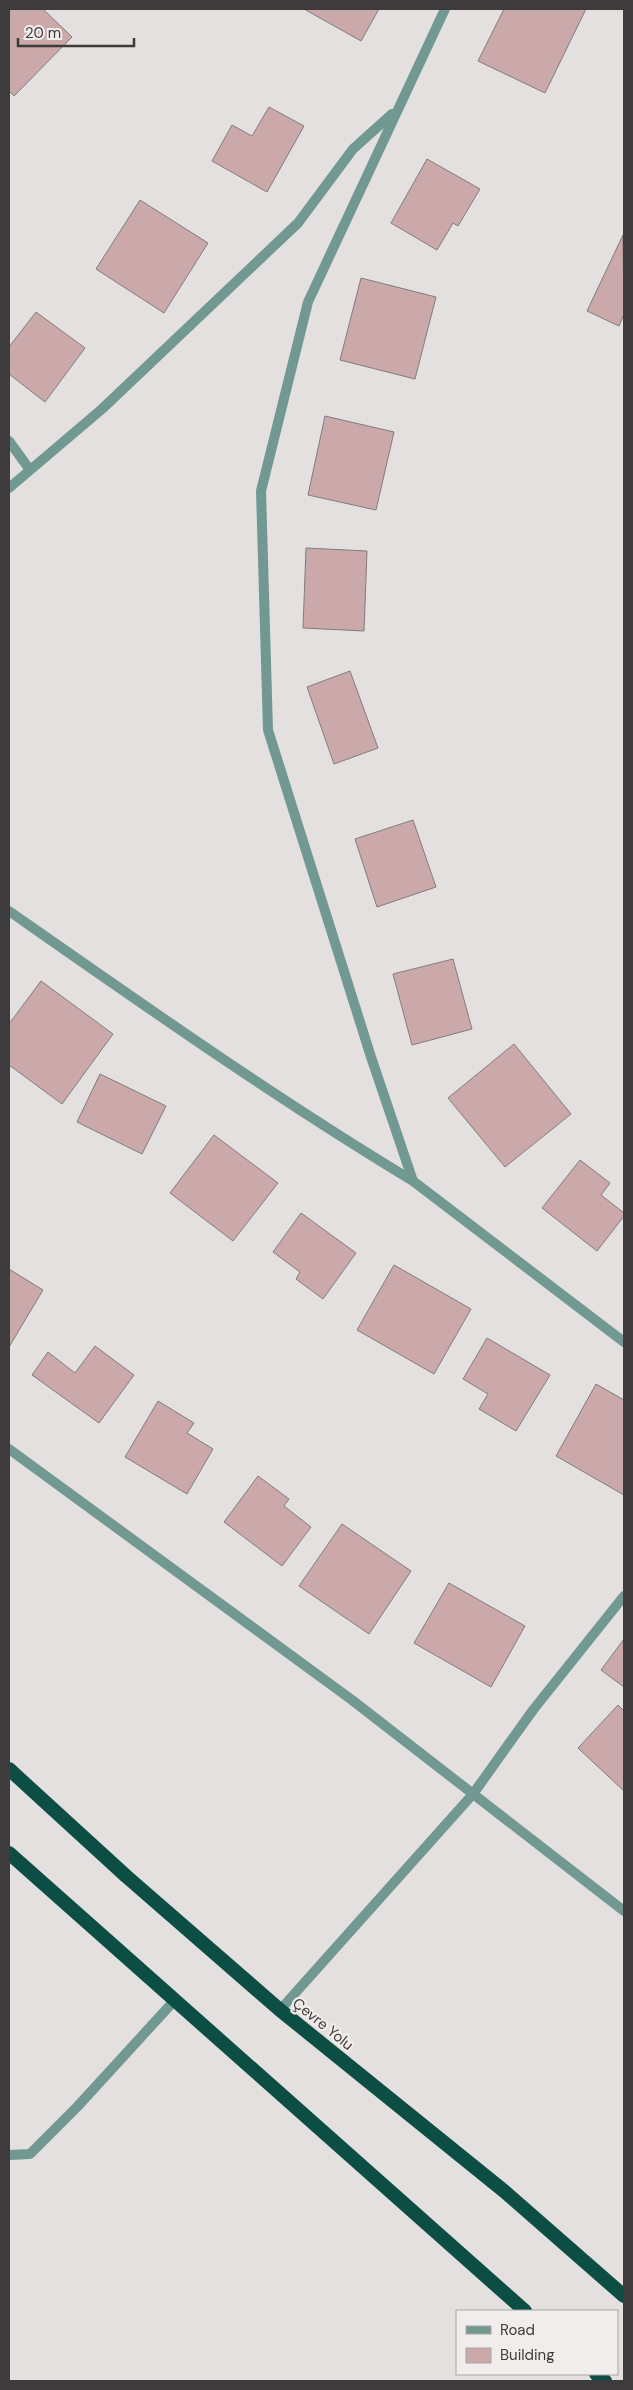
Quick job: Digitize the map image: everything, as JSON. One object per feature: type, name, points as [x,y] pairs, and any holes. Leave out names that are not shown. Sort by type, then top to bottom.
[{"type":"highway","name":"Çevre Yolu","points":[[9,1769],[126,1876],[280,2010],[504,2191],[624,2296]]},
{"type":"highway","points":[[9,1853],[524,2310]]},
{"type":"street","points":[[413,1181],[371,1057],[268,730],[261,491],[308,302],[444,9]]},
{"type":"street","points":[[9,488],[102,409],[291,229],[353,149],[396,110]]},
{"type":"street","points":[[9,441],[30,470]]},
{"type":"street","points":[[9,911],[195,1041],[338,1136],[413,1181],[624,1342]]},
{"type":"street","points":[[9,1449],[352,1700],[624,1912]]},
{"type":"street","points":[[280,2010],[473,1794],[533,1710],[624,1596]]},
{"type":"street","points":[[9,2155],[30,2154],[77,2107],[174,2001]]},
{"type":"building","points":[[9,9],[43,9],[72,37],[14,96],[9,91]]},
{"type":"building","points":[[304,9],[379,9],[361,41]]},
{"type":"building","points":[[504,9],[586,9],[545,93],[478,61]]},
{"type":"building","points":[[269,107],[304,126],[267,192],[212,161],[232,125],[252,136]]},
{"type":"building","points":[[427,159],[480,189],[458,226],[453,223],[437,250],[391,223]]},
{"type":"building","points":[[140,200],[208,243],[164,313],[96,269]]},
{"type":"building","points":[[623,235],[624,314],[619,326],[587,311]]},
{"type":"building","points":[[361,278],[436,297],[415,379],[340,360]]},
{"type":"building","points":[[36,312],[85,348],[45,402],[9,374],[9,347]]},
{"type":"building","points":[[325,416],[394,432],[376,510],[308,495]]},
{"type":"building","points":[[306,548],[367,551],[364,631],[303,628]]},
{"type":"building","points":[[350,671],[378,748],[334,764],[307,687]]},
{"type":"building","points":[[413,820],[436,887],[377,907],[355,839]]},
{"type":"building","points":[[453,959],[472,1029],[412,1045],[393,974]]},
{"type":"building","points":[[41,981],[113,1034],[62,1104],[9,1065],[9,1024]]},
{"type":"building","points":[[514,1044],[571,1114],[505,1167],[448,1098]]},
{"type":"building","points":[[100,1074],[166,1106],[142,1154],[77,1122]]},
{"type":"building","points":[[214,1135],[278,1183],[233,1241],[170,1193]]},
{"type":"building","points":[[580,1160],[610,1183],[601,1195],[624,1213],[624,1216],[597,1251],[542,1208]]},
{"type":"building","points":[[301,1213],[356,1253],[323,1299],[296,1279],[300,1272],[273,1252]]},
{"type":"building","points":[[394,1265],[471,1309],[434,1374],[357,1330]]},
{"type":"building","points":[[9,1269],[43,1290],[9,1347]]},
{"type":"building","points":[[487,1338],[550,1375],[516,1431],[479,1409],[488,1394],[463,1379]]},
{"type":"building","points":[[95,1346],[134,1375],[99,1423],[32,1375],[48,1352],[75,1373]]},
{"type":"building","points":[[596,1384],[624,1400],[624,1495],[556,1456]]},
{"type":"building","points":[[158,1401],[194,1423],[187,1433],[213,1449],[187,1494],[125,1457]]},
{"type":"building","points":[[258,1476],[289,1499],[284,1506],[311,1527],[282,1566],[224,1522]]},
{"type":"building","points":[[342,1524],[411,1571],[369,1634],[299,1586]]},
{"type":"building","points":[[449,1583],[525,1626],[491,1687],[414,1643]]},
{"type":"building","points":[[624,1639],[624,1687],[601,1670]]},
{"type":"building","points":[[618,1705],[624,1711],[624,1791],[578,1748]]}]
